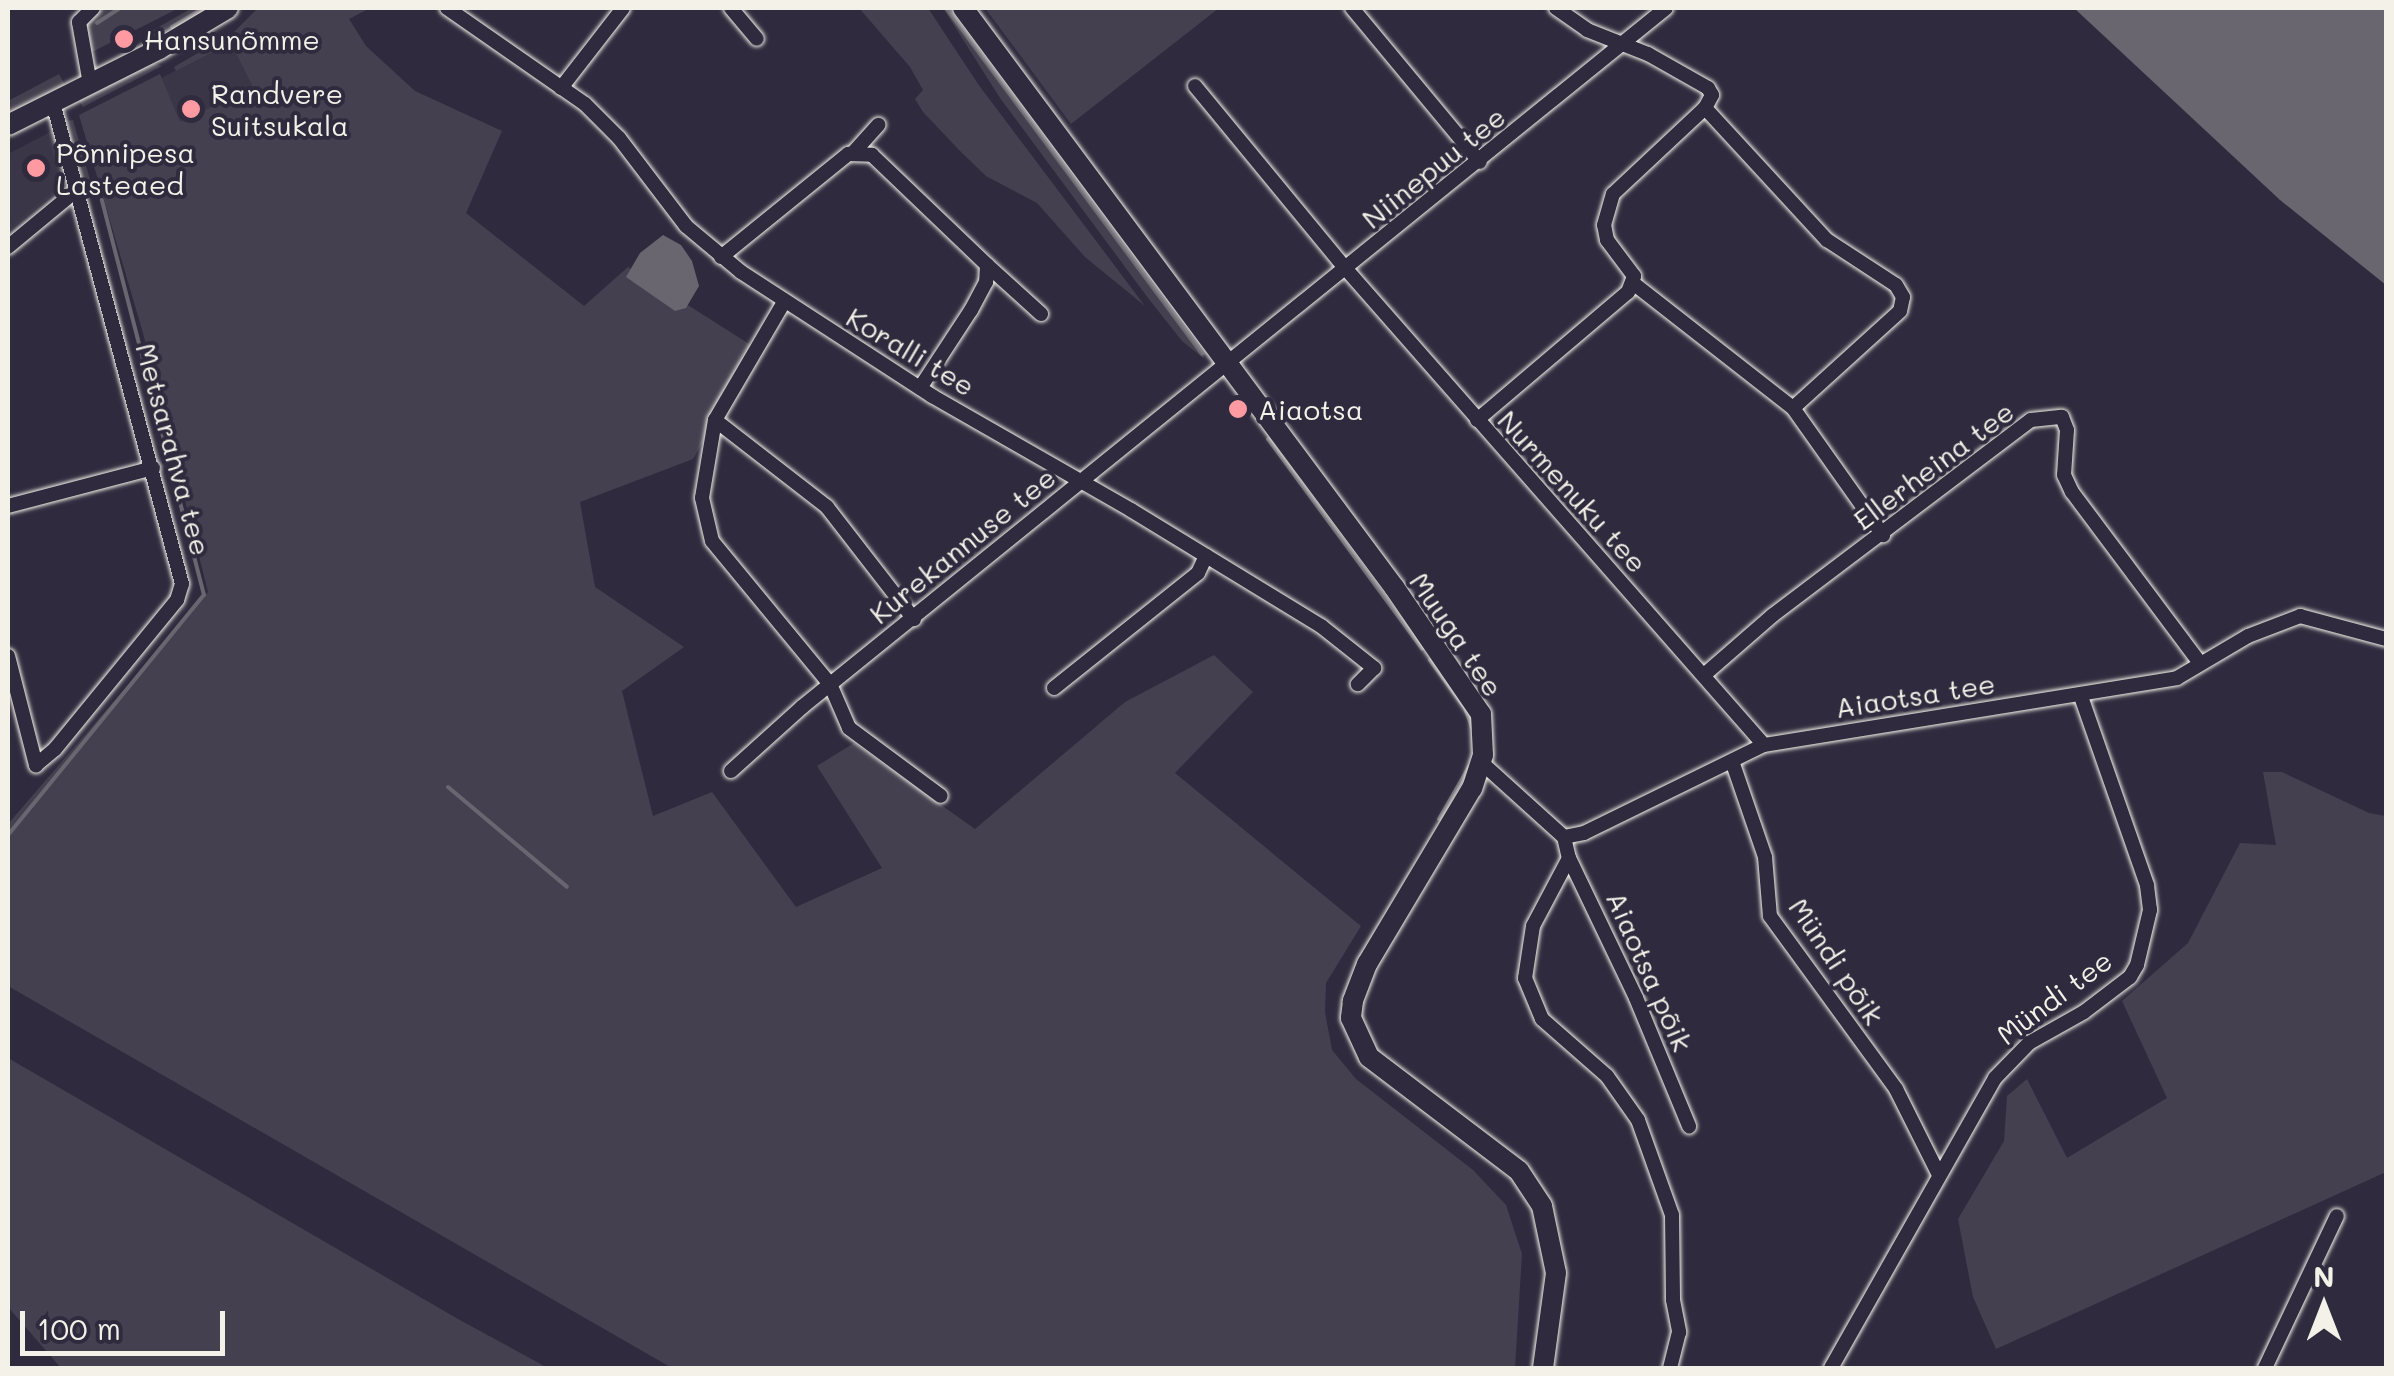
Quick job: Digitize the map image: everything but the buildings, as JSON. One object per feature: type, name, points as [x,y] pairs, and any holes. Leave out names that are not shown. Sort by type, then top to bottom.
[{"type":"street","points":[[90,84],[79,22],[94,8]]},
{"type":"street","points":[[8,125],[227,8]]},
{"type":"street","name":"Koralli tee","points":[[447,8],[561,88],[609,127],[686,226],[721,257],[920,388],[1285,603],[1374,668],[1358,684]]},
{"type":"street","points":[[561,88],[624,8]]},
{"type":"street","points":[[731,8],[757,39]]},
{"type":"street","name":"Muuga tee","points":[[962,8],[1228,362],[1473,700],[1484,727],[1482,763]]},
{"type":"street","points":[[1352,8],[1480,162]]},
{"type":"street","points":[[1556,8],[1587,30],[1648,54],[1708,88],[1712,95],[1705,108],[1612,194],[1606,214],[1607,240],[1626,264],[1634,284],[1793,408],[1883,535]]},
{"type":"street","name":"Niinepuu tee","points":[[1228,362],[1666,8]]},
{"type":"street","name":"Nurmenuku tee","points":[[1195,86],[1346,269],[1764,745]]},
{"type":"street","name":"Metsarahva tee","points":[[8,656],[36,765],[55,749],[180,591],[181,570],[53,102]]},
{"type":"street","points":[[1705,108],[1827,240],[1896,285],[1903,297],[1900,312],[1793,408]]},
{"type":"street","points":[[721,257],[853,153],[878,125]]},
{"type":"street","points":[[853,153],[872,155],[1041,314]]},
{"type":"street","points":[[8,247],[79,188]]},
{"type":"street","points":[[920,388],[971,310],[986,282],[988,265]]},
{"type":"street","points":[[1477,420],[1634,284]]},
{"type":"street","points":[[784,302],[716,420],[702,498],[712,541],[830,684],[848,728],[942,796]]},
{"type":"street","name":"Kurekannuse tee","points":[[731,771],[830,684],[1228,362]]},
{"type":"street","name":"Ellerheina tee","points":[[1704,674],[1773,615],[2031,420],[2062,417],[2067,430],[2064,475],[2072,492],[2200,663]]},
{"type":"street","points":[[716,420],[827,507],[914,619]]},
{"type":"street","points":[[8,506],[153,468]]},
{"type":"street","points":[[1054,688],[1198,573],[1206,556]]},
{"type":"street","name":"Aiaotsa tee","points":[[1564,837],[1584,833],[1764,745],[2177,678],[2277,622],[2300,616],[2386,638]]},
{"type":"street","name":"Mündi tee","points":[[1831,1368],[1938,1174],[2010,1059],[2084,1012],[2130,976],[2137,965],[2150,910],[2147,886],[2080,694]]},
{"type":"street","name":"Mündi põik","points":[[1732,761],[1764,857],[1770,916],[1896,1088],[1938,1174]]},
{"type":"street","points":[[1543,1368],[1556,1272],[1542,1206],[1520,1171],[1369,1057],[1351,1018],[1352,1001],[1367,964],[1482,763],[1564,837]]},
{"type":"street","name":"Aiaotsa põik","points":[[1564,837],[1569,858],[1628,980],[1690,1126]]},
{"type":"street","points":[[1569,858],[1533,926],[1524,978],[1542,1019],[1607,1076],[1638,1120],[1672,1215],[1673,1300],[1678,1332],[1670,1368]]},
{"type":"street","points":[[2266,1368],[2337,1216]]},
{"type":"shaded area","points":[[105,8],[179,8],[90,53],[85,28],[90,18]]},
{"type":"shaded area","points":[[192,8],[210,8],[150,40],[148,33]]},
{"type":"shaded area","points":[[258,8],[370,8],[349,19],[366,46],[415,91],[502,131],[466,213],[584,306],[628,267],[757,349],[693,459],[580,502],[595,587],[684,647],[622,691],[653,816],[712,792],[796,907],[882,868],[817,766],[854,743],[975,829],[1125,702],[1214,655],[1253,692],[1175,773],[1361,926],[1326,983],[1325,1012],[1332,1050],[1356,1079],[1473,1170],[1506,1205],[1522,1254],[1515,1368],[672,1368],[8,986],[8,824],[208,592],[143,333],[79,115],[160,74],[180,122],[253,87],[231,43],[176,71],[174,67],[234,32]]},
{"type":"shaded area","points":[[859,8],[928,8],[978,84],[1145,306],[1085,257],[1037,203],[986,176],[961,152],[923,112],[915,99],[923,90],[910,67]]},
{"type":"shaded area","points":[[943,8],[955,8],[1210,350],[1203,358],[1182,341],[1148,298],[1000,98]]},
{"type":"shaded area","points":[[985,8],[1219,8],[1071,124]]},
{"type":"shaded area","points":[[2074,8],[2386,8],[2386,285],[2280,200]]},
{"type":"shaded area","points":[[232,43],[254,87],[179,123],[161,78]]},
{"type":"shaded area","points":[[153,63],[162,66],[83,107],[79,100]]},
{"type":"shaded area","points":[[59,74],[66,87],[8,115],[8,101]]},
{"type":"shaded area","points":[[73,120],[91,183],[85,191],[66,121]]},
{"type":"shaded area","name":"Põnnipesa Lasteaed","points":[[54,130],[68,182],[8,231],[8,154]]},
{"type":"shaded area","points":[[663,235],[681,245],[692,261],[699,286],[686,308],[675,311],[626,277],[640,253]]},
{"type":"shaded area","points":[[2263,772],[2282,772],[2369,813],[2386,816],[2386,1172],[1996,1349],[1973,1297],[1958,1219],[2004,1141],[2007,1096],[2027,1079],[2067,1158],[2167,1098],[2122,1001],[2188,943],[2240,843],[2276,845]]},
{"type":"shaded area","points":[[8,1058],[548,1368],[61,1368],[8,1307]]},
{"type":"waterway","points":[[97,23],[120,8]]},
{"type":"waterway","points":[[172,27],[204,8]]},
{"type":"waterway","points":[[946,8],[1202,354]]},
{"type":"waterway","points":[[8,835],[204,595],[102,200]]},
{"type":"waterway","points":[[1268,439],[1422,649]]},
{"type":"waterway","points":[[1430,660],[1465,708],[1473,730]]},
{"type":"waterway","points":[[1439,819],[1469,767]]},
{"type":"waterway","points":[[448,787],[567,887]]},
{"type":"place","name":"Hansunõmme","points":[[124,39]]},
{"type":"place","name":"Randvere Suitsukala","points":[[191,109]]},
{"type":"place","name":"Põnnipesa Lasteaed","points":[[36,168]]},
{"type":"place","name":"Aiaotsa","points":[[1238,409]]}]
